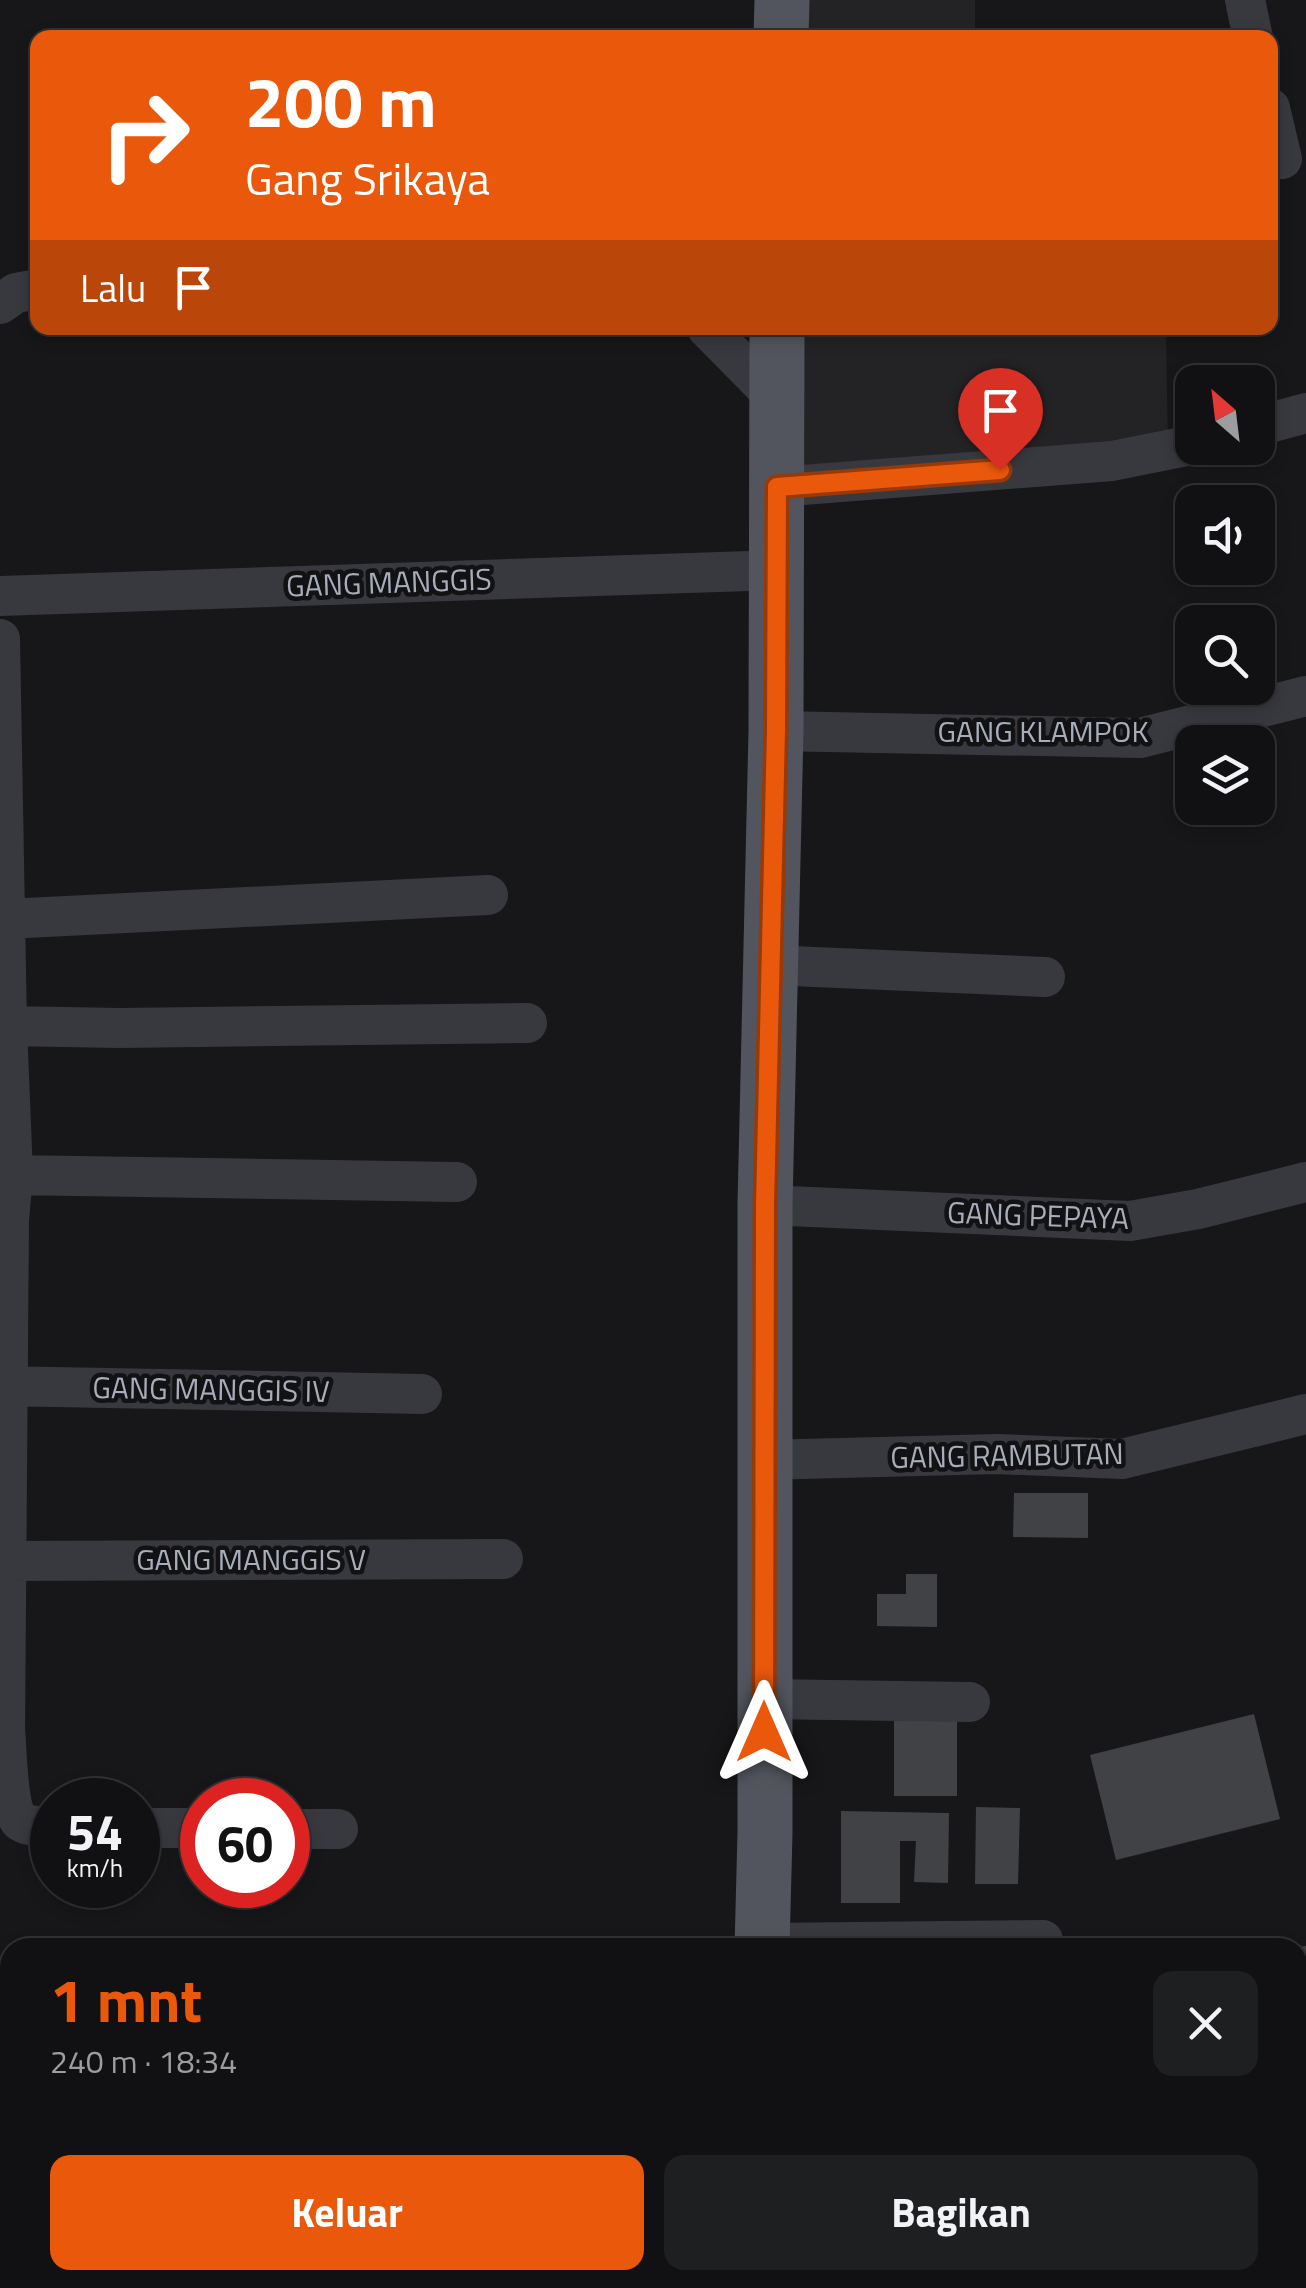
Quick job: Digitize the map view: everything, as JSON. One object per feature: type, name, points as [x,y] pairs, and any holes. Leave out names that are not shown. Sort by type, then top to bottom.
[{"type":"main road","points":[[781,30],[782,0]]},
{"type":"main road","points":[[762,1938],[765,1205],[776,730],[777,335]]},
{"type":"street","points":[[1245,0],[1251,30]]},
{"type":"street","points":[[1278,134],[1286,159]]},
{"type":"street","points":[[0,304],[16,293],[30,290]]},
{"type":"street","points":[[714,335],[776,398]]},
{"type":"street","points":[[1275,421],[1306,413]]},
{"type":"street","points":[[777,487],[1128,458],[1175,448]]},
{"type":"street","name":"GANG MANGGIS","points":[[0,596],[778,570]]},
{"type":"street","points":[[0,639],[6,919],[4,1032],[14,1175],[4,1220],[2,1730],[17,1816],[30,1824]]},
{"type":"street","name":"GANG KLAMPOK","points":[[776,730],[1123,738],[1306,696]]},
{"type":"street","points":[[6,919],[488,895]]},
{"type":"street","points":[[769,965],[1045,977]]},
{"type":"street","points":[[4,1032],[527,1022]]},
{"type":"street","points":[[14,1175],[457,1182]]},
{"type":"street","name":"GANG PEPAYA","points":[[765,1205],[1113,1220],[1198,1209],[1306,1182]]},
{"type":"street","name":"GANG MANGGIS IV","points":[[4,1386],[422,1394]]},
{"type":"street","name":"GANG RAMBUTAN","points":[[763,1460],[996,1454],[1104,1459],[1306,1414]]},
{"type":"street","name":"GANG MANGGIS V","points":[[3,1561],[503,1559]]},
{"type":"street","points":[[764,1699],[970,1702]]},
{"type":"street","points":[[310,1829],[338,1829]]},
{"type":"shaded area","points":[[793,0],[975,0],[975,30],[793,30]]},
{"type":"shaded area","points":[[789,335],[1166,335],[1168,450],[787,490]]},
{"type":"building","points":[[1014,1493],[1088,1493],[1088,1538],[1013,1537]]},
{"type":"building","points":[[906,1574],[937,1574],[937,1627],[877,1626],[877,1594],[906,1594]]},
{"type":"building","points":[[957,1714],[957,1796],[894,1796],[894,1715]]},
{"type":"building","points":[[1254,1714],[1280,1819],[1116,1860],[1090,1755]]},
{"type":"building","points":[[976,1807],[1020,1808],[1018,1884],[975,1884]]},
{"type":"building","points":[[841,1811],[949,1813],[948,1883],[914,1882],[916,1841],[900,1841],[900,1903],[841,1903]]},
{"type":"route","points":[[764,1732],[765,1205],[776,730],[777,487],[1000,470]]}]
